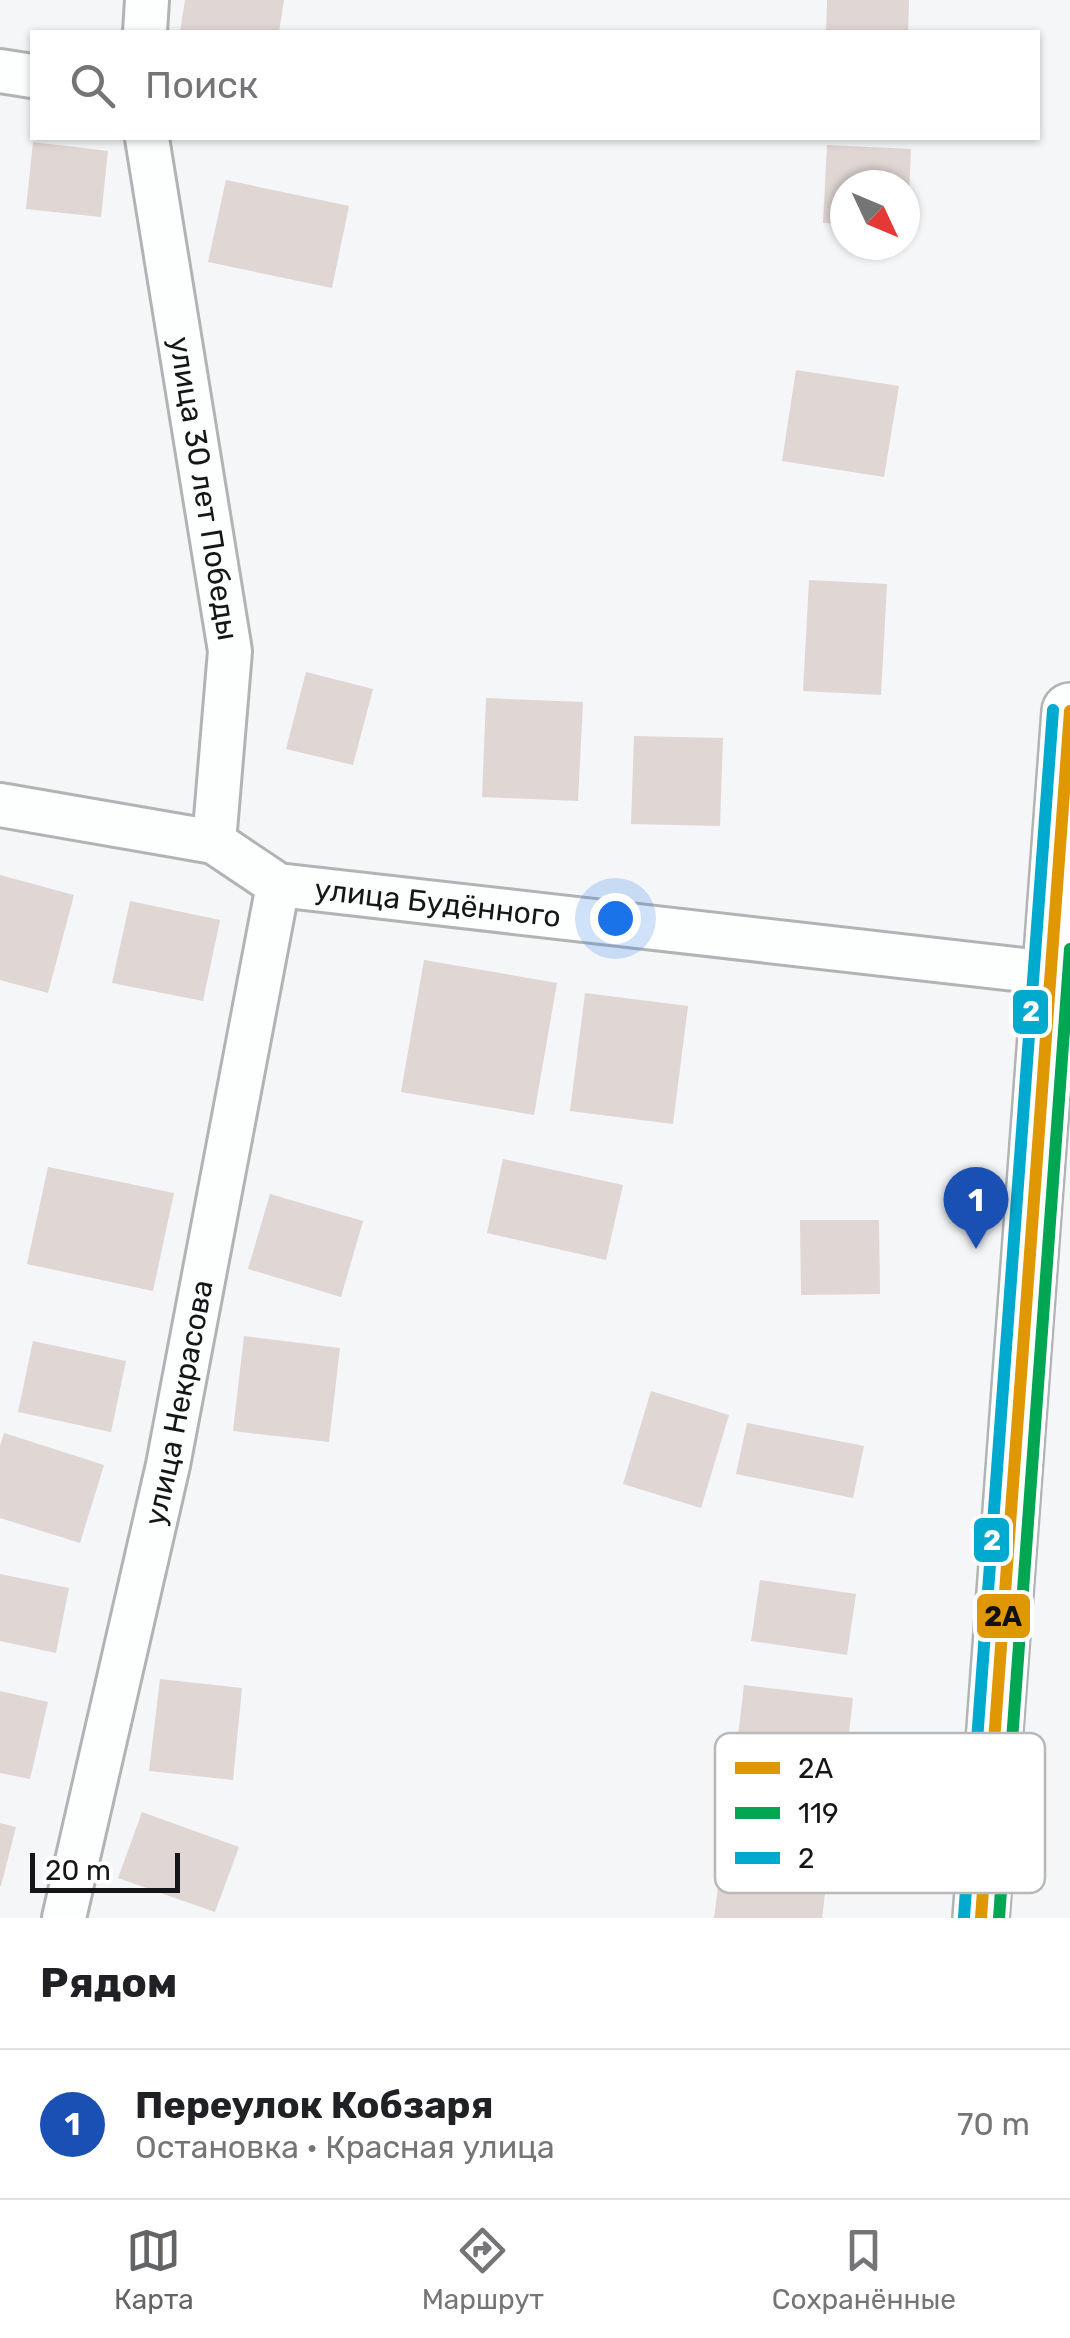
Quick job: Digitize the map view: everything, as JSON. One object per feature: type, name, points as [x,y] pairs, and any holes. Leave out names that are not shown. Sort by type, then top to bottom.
[{"type":"main road","points":[[997,1733],[1060,976],[1070,711]]},
{"type":"main road","points":[[981,1918],[983,1893]]},
{"type":"street","points":[[144,30],[147,0]]},
{"type":"street","points":[[0,70],[30,76]]},
{"type":"street","name":"улица 30 лет Победы","points":[[148,140],[230,650],[214,842]]},
{"type":"street","name":"улица Будённого","points":[[0,805],[214,842],[278,885],[1060,976]]},
{"type":"street","name":"улица Некрасова","points":[[64,1918],[168,1465],[278,885]]},
{"type":"building","points":[[185,0],[284,0],[279,30],[180,30]]},
{"type":"building","points":[[827,0],[909,0],[908,30],[826,30]]},
{"type":"building","points":[[33,142],[108,151],[101,217],[26,209]]},
{"type":"building","points":[[827,145],[911,149],[910,170],[830,170],[830,223],[823,223]]},
{"type":"building","points":[[226,180],[349,206],[332,288],[208,262]]},
{"type":"building","points":[[796,370],[899,386],[884,477],[782,461]]},
{"type":"building","points":[[809,580],[887,584],[881,695],[803,691]]},
{"type":"building","points":[[306,672],[373,689],[353,765],[286,749]]},
{"type":"building","points":[[486,698],[583,702],[578,801],[482,797]]},
{"type":"building","points":[[634,736],[723,738],[720,826],[631,824]]},
{"type":"building","points":[[0,875],[74,895],[48,993],[0,980]]},
{"type":"building","points":[[130,901],[220,920],[203,1001],[112,983]]},
{"type":"building","points":[[424,960],[557,983],[534,1115],[401,1092]]},
{"type":"building","points":[[585,993],[688,1006],[673,1124],[570,1111]]},
{"type":"building","points":[[503,1159],[623,1185],[606,1260],[487,1233]]},
{"type":"building","points":[[48,1167],[174,1193],[153,1291],[27,1264]]},
{"type":"building","points":[[270,1194],[363,1221],[341,1297],[248,1269]]},
{"type":"building","points":[[800,1220],[879,1220],[880,1294],[801,1295]]},
{"type":"building","points":[[244,1336],[340,1348],[329,1442],[233,1431]]},
{"type":"building","points":[[33,1341],[126,1361],[111,1432],[18,1412]]},
{"type":"building","points":[[651,1391],[729,1415],[701,1508],[623,1484]]},
{"type":"building","points":[[747,1423],[864,1446],[853,1498],[736,1474]]},
{"type":"building","points":[[4,1433],[104,1465],[80,1543],[0,1518],[0,1446]]},
{"type":"building","points":[[0,1574],[69,1588],[56,1653],[0,1641]]},
{"type":"building","points":[[760,1580],[856,1594],[847,1655],[751,1641]]},
{"type":"building","points":[[160,1679],[242,1688],[233,1780],[149,1771]]},
{"type":"building","points":[[744,1685],[853,1698],[849,1733],[738,1733]]},
{"type":"building","points":[[0,1691],[48,1702],[30,1779],[0,1773]]},
{"type":"building","points":[[142,1812],[239,1847],[215,1912],[118,1878]]},
{"type":"building","points":[[0,1823],[16,1827],[1,1886],[0,1886]]},
{"type":"building","points":[[717,1893],[825,1893],[822,1918],[714,1918]]},
{"type":"transit line","name":"2","points":[[978,1733],[1053,710]]},
{"type":"transit line","name":"2А","points":[[995,1733],[1070,711]]},
{"type":"transit line","name":"119","points":[[1013,1733],[1070,949]]},
{"type":"transit line","name":"2","points":[[964,1917],[966,1893]]},
{"type":"transit line","name":"2А","points":[[981,1918],[983,1893]]},
{"type":"transit line","name":"119","points":[[999,1918],[1001,1893]]},
{"type":"place","name":"Переулок Кобзаря","points":[[976,1249]]}]
